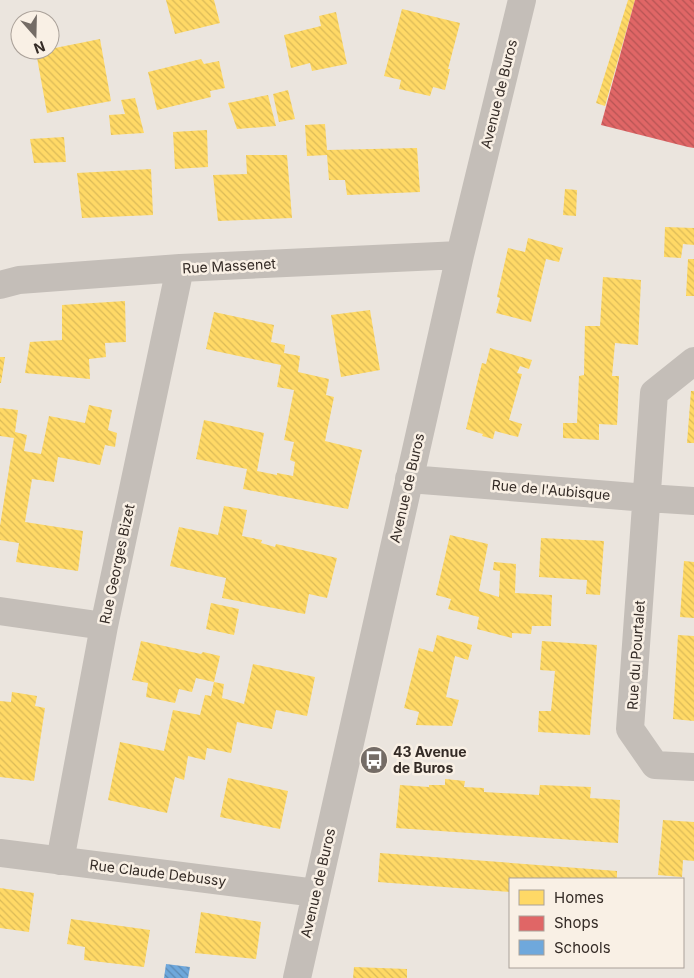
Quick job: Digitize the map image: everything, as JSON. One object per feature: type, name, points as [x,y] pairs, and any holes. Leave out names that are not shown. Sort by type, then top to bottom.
[{"type":"street","name":"Avenue de Buros","points":[[297,978],[460,255],[522,0]]},
{"type":"street","name":"Rue Massenet","points":[[0,285],[19,280],[180,268],[460,255]]},
{"type":"street","name":"Rue Georges Bizet","points":[[60,861],[104,626],[180,268]]},
{"type":"street","points":[[647,498],[654,393],[694,361]]},
{"type":"street","name":"Rue de l'Aubisque","points":[[409,479],[694,501]]},
{"type":"street","name":"Rue du Pourtalet","points":[[647,498],[630,729],[655,765],[694,767]]},
{"type":"street","points":[[0,611],[104,626]]},
{"type":"street","name":"Rue Claude Debussy","points":[[0,853],[316,893]]},
{"type":"building: Homes","points":[[166,0],[214,0],[220,23],[175,34]]},
{"type":"building: Homes","points":[[628,0],[635,0],[605,106],[596,103]]},
{"type":"building: Homes","points":[[402,9],[460,23],[448,69],[450,69],[445,90],[433,87],[430,96],[399,89],[401,80],[384,76]]},
{"type":"building: Homes","points":[[336,12],[347,64],[312,71],[310,63],[291,68],[284,35],[321,26],[319,16]]},
{"type":"building: Homes","points":[[100,39],[111,101],[47,113],[37,60],[60,60],[60,47]]},
{"type":"building: Homes","points":[[201,59],[204,64],[219,61],[225,88],[210,91],[211,97],[157,110],[148,72]]},
{"type":"building: Homes","points":[[288,90],[295,119],[279,122],[273,94]]},
{"type":"building: Homes","points":[[268,95],[276,126],[237,129],[228,103]]},
{"type":"building: Homes","points":[[135,98],[144,133],[111,135],[109,115],[125,114],[121,100]]},
{"type":"building: Homes","points":[[325,124],[327,150],[417,148],[420,192],[347,195],[345,180],[329,180],[327,155],[307,156],[305,125]]},
{"type":"building: Homes","points":[[207,130],[208,167],[175,169],[173,132]]},
{"type":"building: Homes","points":[[64,137],[66,162],[34,163],[30,139]]},
{"type":"building: Homes","points":[[246,155],[287,155],[292,218],[218,221],[213,175],[247,174]]},
{"type":"building: Homes","points":[[151,169],[153,215],[82,218],[77,173]]},
{"type":"building: Homes","points":[[565,189],[577,190],[576,216],[563,215]]},
{"type":"building: Homes","points":[[665,227],[694,228],[694,245],[683,244],[681,258],[664,257]]},
{"type":"building: Homes","points":[[528,238],[563,248],[559,262],[546,259],[531,322],[496,313],[500,298],[497,297],[508,248],[525,252]]},
{"type":"building: Homes","points":[[688,259],[694,259],[694,296],[686,296]]},
{"type":"building: Homes","points":[[603,277],[641,280],[638,345],[615,343],[612,376],[619,376],[617,425],[599,424],[599,440],[563,438],[563,423],[577,423],[579,376],[584,375],[585,326],[600,326]]},
{"type":"building: Homes","points":[[125,301],[126,342],[105,343],[106,357],[89,359],[90,379],[25,373],[30,342],[62,340],[62,305]]},
{"type":"building: Homes","points":[[370,310],[380,370],[341,377],[331,315]]},
{"type":"building: Homes","points":[[214,312],[274,325],[271,342],[285,345],[284,353],[300,356],[298,372],[329,379],[326,395],[334,397],[325,441],[362,450],[348,509],[243,489],[247,469],[196,459],[204,420],[264,433],[257,471],[293,476],[295,462],[290,460],[294,442],[284,440],[294,390],[277,387],[281,365],[206,349]]},
{"type":"building: Homes","points":[[490,348],[532,360],[529,369],[520,366],[517,373],[522,374],[509,420],[522,424],[518,437],[495,431],[493,439],[466,429],[482,363],[486,364]]},
{"type":"building: Homes","points":[[0,357],[5,357],[1,383],[0,383]]},
{"type":"building: Homes","points":[[691,391],[694,391],[694,443],[687,443]]},
{"type":"building: Homes","points":[[89,405],[112,410],[108,430],[117,433],[115,447],[105,445],[100,465],[58,457],[54,482],[32,479],[25,522],[83,531],[78,571],[16,562],[19,543],[0,540],[0,526],[14,438],[0,436],[0,408],[18,410],[15,432],[27,435],[24,451],[41,454],[49,416],[85,423]]},
{"type":"building: Homes","points":[[224,506],[247,510],[242,536],[262,540],[261,543],[275,547],[276,544],[337,558],[327,598],[309,594],[305,614],[222,598],[226,578],[170,566],[179,527],[218,535]]},
{"type":"building: Homes","points":[[450,535],[488,544],[479,591],[499,597],[500,571],[493,570],[494,562],[516,564],[515,593],[552,595],[551,626],[532,626],[531,634],[512,633],[512,638],[477,629],[479,617],[448,609],[451,599],[436,595]]},
{"type":"building: Homes","points":[[541,538],[604,541],[600,595],[586,594],[587,580],[539,577]]},
{"type":"building: Homes","points":[[684,561],[694,562],[694,618],[680,617]]},
{"type":"building: Homes","points":[[211,603],[239,609],[234,635],[206,629]]},
{"type":"building: Homes","points":[[437,635],[472,645],[468,660],[455,656],[446,697],[459,700],[452,726],[416,725],[419,712],[404,708],[419,648],[433,652]]},
{"type":"building: Homes","points":[[678,635],[694,636],[694,721],[673,719]]},
{"type":"building: Homes","points":[[141,641],[201,654],[203,652],[220,656],[214,682],[196,678],[192,692],[179,689],[175,703],[146,697],[148,683],[132,680]]},
{"type":"building: Homes","points":[[542,641],[597,645],[590,735],[538,732],[539,711],[551,711],[555,671],[540,670]]},
{"type":"building: Homes","points":[[253,664],[315,677],[307,716],[276,710],[272,729],[237,722],[231,753],[207,748],[205,760],[188,756],[184,780],[175,777],[167,813],[108,800],[120,742],[164,751],[173,710],[200,715],[205,695],[211,696],[214,682],[224,684],[222,698],[244,704]]},
{"type":"building: Homes","points":[[12,692],[37,696],[35,706],[45,708],[34,781],[0,777],[0,701],[11,702]]},
{"type":"building: Homes","points":[[228,778],[288,791],[280,829],[220,817]]},
{"type":"building: Homes","points":[[445,779],[465,781],[464,787],[484,788],[484,792],[539,795],[540,785],[591,787],[590,798],[620,800],[618,843],[396,828],[400,785],[429,787],[429,785],[445,785]]},
{"type":"building: Homes","points":[[663,820],[694,822],[694,861],[683,860],[682,877],[658,875]]},
{"type":"building: Homes","points":[[380,853],[617,871],[617,878],[509,878],[509,892],[378,882]]},
{"type":"building: Homes","points":[[0,888],[34,893],[29,932],[0,928]]},
{"type":"building: Homes","points":[[201,912],[261,922],[256,959],[195,953]]},
{"type":"building: Homes","points":[[71,919],[150,930],[144,967],[84,960],[85,947],[67,944]]},
{"type":"building: Homes","points":[[354,967],[407,969],[407,978],[353,978]]},
{"type":"building: Shops","points":[[635,0],[694,0],[694,148],[601,125]]},
{"type":"building: Schools","points":[[166,964],[190,967],[188,978],[164,978]]},
{"type":"place","name":"43 Avenue de Buros","points":[[374,760]]}]
